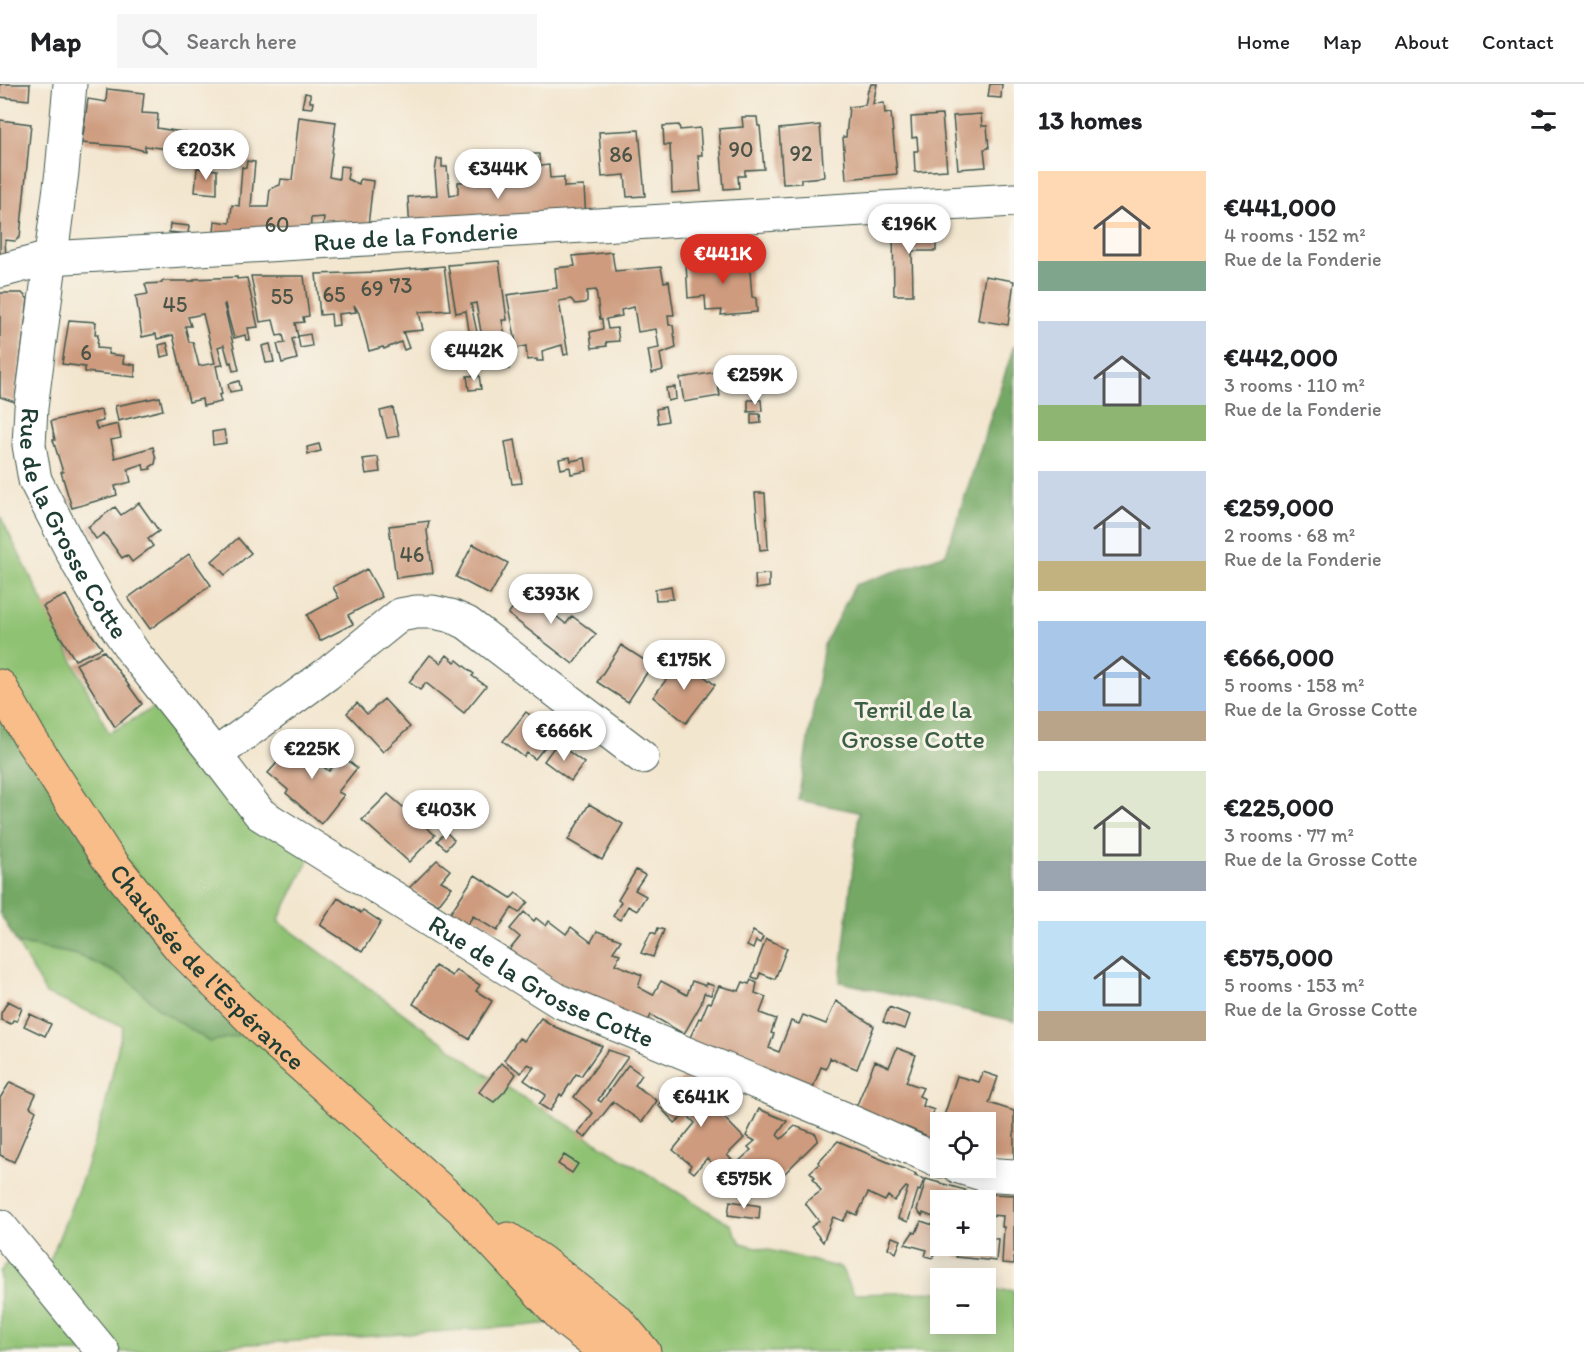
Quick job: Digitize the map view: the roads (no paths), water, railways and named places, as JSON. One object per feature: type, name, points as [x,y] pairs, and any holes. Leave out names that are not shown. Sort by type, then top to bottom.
[{"type":"main road","name":"Chaussée de l'Espérance","points":[[0,686],[31,740],[107,857],[182,949],[262,1030],[462,1209]]},
{"type":"main road","points":[[462,1209],[566,1321],[606,1352]]},
{"type":"main road","points":[[462,1209],[559,1275],[618,1322],[644,1352]]},
{"type":"street","name":"Rue de la Grosse Cotte","points":[[70,84],[62,172],[31,408],[29,445],[35,480],[105,610],[134,652],[260,814],[559,1001],[930,1157]]},
{"type":"street","name":"Rue de la Fonderie","points":[[0,271],[50,258],[1014,200]]},
{"type":"street","points":[[215,755],[327,674],[400,615],[433,612],[467,623],[642,757]]},
{"type":"street","points":[[996,1175],[1014,1176]]},
{"type":"street","points":[[0,1226],[103,1352]]},
{"type":"park label","name":"Terril de la Grosse Cotte","points":[[913,724]]}]
